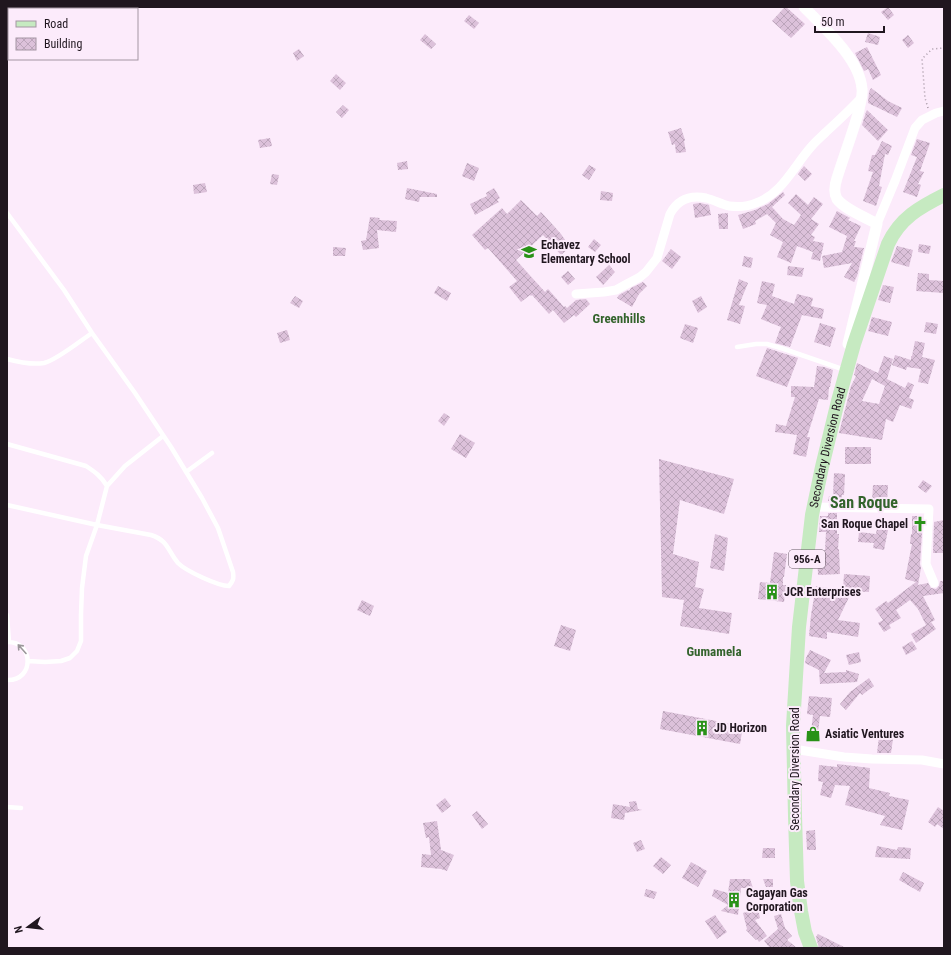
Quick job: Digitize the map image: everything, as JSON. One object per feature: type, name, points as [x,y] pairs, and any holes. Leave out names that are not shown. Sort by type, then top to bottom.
[{"type":"main road","name":"Secondary Diversion Road","points":[[811,948],[805,932],[797,880],[793,719],[799,627],[812,515],[838,401],[884,254],[892,234],[910,215],[939,198]]},
{"type":"street","points":[[804,7],[843,48],[857,69],[862,88],[862,98],[856,120],[835,186],[837,199],[845,207],[878,224]]},
{"type":"street","points":[[576,294],[616,290],[640,277],[646,272],[657,258],[670,214],[682,200],[687,198],[706,198],[740,207],[757,203],[766,198],[780,187],[805,153],[862,98]]},
{"type":"street","points":[[848,368],[848,345],[878,224],[915,128],[922,120],[944,111]]},
{"type":"street","points":[[814,506],[929,509],[926,564],[934,584]]},
{"type":"street","points":[[793,749],[872,759],[922,760],[944,764]]},
{"type":"lane","points":[[7,213],[64,290],[135,392],[186,472],[218,528],[234,578],[229,586],[218,584],[185,569],[174,558],[167,545],[158,537],[7,505]]},
{"type":"lane","points":[[7,358],[19,362],[44,363],[53,360],[92,332]]},
{"type":"lane","points":[[737,347],[767,344],[848,368]]},
{"type":"lane","points":[[28,661],[61,661],[70,658],[77,651],[81,641],[82,588],[86,556],[97,525],[107,486],[125,466],[163,436]]},
{"type":"lane","points":[[7,444],[86,466],[103,479],[107,486]]},
{"type":"lane","points":[[186,472],[212,453]]},
{"type":"lane","points":[[7,614],[8,642],[14,642],[20,645],[27,654],[28,661],[24,674],[18,678],[7,680]]},
{"type":"lane","points":[[7,807],[21,808]]},
{"type":"path","points":[[930,116],[925,98],[922,59],[932,49],[944,48]]},
{"type":"building","points":[[785,7],[805,24],[791,38],[772,21]]},
{"type":"building","points":[[888,7],[894,15],[888,20],[881,12]]},
{"type":"building","points":[[469,15],[479,23],[474,29],[464,21]]},
{"type":"building","points":[[868,33],[880,37],[878,45],[865,42]]},
{"type":"building","points":[[425,34],[436,44],[431,49],[420,40]]},
{"type":"building","points":[[908,35],[914,43],[908,48],[902,40]]},
{"type":"building","points":[[867,47],[881,75],[873,80],[868,69],[864,71],[855,53]]},
{"type":"building","points":[[299,49],[304,56],[297,61],[293,53]]},
{"type":"building","points":[[336,74],[346,83],[340,90],[330,81]]},
{"type":"building","points":[[871,88],[888,101],[902,108],[897,117],[868,103]]},
{"type":"building","points":[[343,105],[349,110],[342,118],[336,112]]},
{"type":"building","points":[[867,110],[888,130],[878,141],[862,125]]},
{"type":"building","points":[[681,128],[685,140],[686,152],[676,153],[675,144],[672,145],[668,132]]},
{"type":"building","points":[[270,138],[272,146],[260,148],[258,140]]},
{"type":"building","points":[[917,139],[930,143],[920,171],[924,172],[918,184],[921,185],[917,197],[903,192],[917,157],[911,155]]},
{"type":"building","points":[[882,141],[892,146],[888,155],[885,154],[879,186],[882,187],[876,206],[863,201],[873,172],[868,171],[872,155],[875,155]]},
{"type":"building","points":[[407,161],[408,169],[398,170],[397,163]]},
{"type":"building","points":[[467,163],[479,168],[474,181],[462,176]]},
{"type":"building","points":[[589,165],[596,169],[589,180],[582,175]]},
{"type":"building","points":[[804,166],[812,174],[805,181],[798,174]]},
{"type":"building","points":[[272,174],[279,175],[277,185],[270,184]]},
{"type":"building","points":[[205,183],[207,192],[194,194],[193,185]]},
{"type":"building","points":[[407,188],[437,194],[437,197],[420,197],[419,202],[405,199]]},
{"type":"building","points":[[494,188],[500,198],[497,200],[499,202],[475,215],[470,204],[487,196],[486,193]]},
{"type":"building","points":[[601,191],[613,193],[612,201],[600,200]]},
{"type":"building","points":[[783,192],[785,195],[772,207],[783,219],[794,225],[801,215],[788,203],[796,194],[808,205],[814,197],[823,204],[811,219],[819,224],[811,235],[815,237],[813,241],[824,243],[820,261],[811,259],[813,252],[797,246],[791,263],[777,257],[783,242],[770,235],[776,223],[767,214],[755,221],[756,224],[743,229],[738,215],[768,204]]},
{"type":"building","points":[[521,200],[537,216],[541,212],[561,234],[570,247],[561,255],[543,235],[516,260],[545,292],[548,289],[564,307],[565,306],[567,308],[576,300],[586,299],[590,304],[576,317],[574,315],[564,323],[553,310],[549,314],[532,295],[521,302],[509,287],[517,281],[488,248],[485,250],[472,235],[502,208],[507,214]]},
{"type":"building","points":[[700,203],[709,205],[711,215],[695,218],[693,204]]},
{"type":"building","points":[[837,211],[850,218],[848,220],[861,226],[854,241],[856,241],[854,247],[864,248],[854,282],[844,277],[852,263],[824,268],[822,256],[842,252],[847,236],[829,227]]},
{"type":"building","points":[[728,213],[728,229],[719,229],[718,214]]},
{"type":"building","points":[[370,217],[380,218],[379,220],[397,221],[396,232],[377,230],[379,248],[363,250],[361,241],[366,240]]},
{"type":"building","points":[[594,239],[601,245],[595,252],[588,247]]},
{"type":"building","points":[[919,244],[931,246],[929,254],[918,252]]},
{"type":"building","points":[[897,246],[913,250],[909,267],[891,262]]},
{"type":"building","points":[[333,247],[346,248],[345,256],[333,256]]},
{"type":"building","points":[[671,249],[681,257],[672,269],[662,261]]},
{"type":"building","points":[[744,256],[753,258],[751,268],[742,266]]},
{"type":"building","points":[[609,265],[615,272],[603,285],[596,277]]},
{"type":"building","points":[[788,266],[804,268],[802,277],[787,275]]},
{"type":"building","points":[[568,271],[575,279],[568,285],[561,277]]},
{"type":"building","points":[[918,273],[929,274],[929,280],[944,281],[944,293],[916,291]]},
{"type":"building","points":[[739,279],[748,283],[739,305],[745,306],[740,324],[727,320]]},
{"type":"building","points":[[762,281],[775,284],[772,296],[794,304],[797,294],[813,298],[811,306],[824,309],[822,319],[802,315],[790,347],[775,343],[781,327],[761,319],[767,305],[757,303]]},
{"type":"building","points":[[643,282],[647,286],[639,294],[632,307],[617,298],[619,295],[628,290],[629,291],[631,288]]},
{"type":"building","points":[[883,285],[894,287],[890,303],[878,300]]},
{"type":"building","points":[[438,286],[451,293],[447,301],[434,293]]},
{"type":"building","points":[[295,296],[303,301],[299,308],[290,303]]},
{"type":"building","points":[[701,296],[707,307],[698,313],[692,301]]},
{"type":"building","points":[[872,317],[892,322],[888,336],[868,331]]},
{"type":"building","points":[[926,322],[938,324],[936,334],[924,332]]},
{"type":"building","points":[[820,323],[836,328],[830,347],[814,342]]},
{"type":"building","points":[[685,324],[698,328],[693,343],[680,338]]},
{"type":"building","points":[[287,330],[290,340],[280,343],[277,333]]},
{"type":"building","points":[[915,341],[925,343],[922,357],[935,360],[928,384],[918,382],[921,369],[907,367],[906,370],[892,365],[895,355],[911,360]]},
{"type":"building","points":[[767,348],[798,358],[787,387],[756,376]]},
{"type":"building","points":[[884,356],[893,359],[887,379],[905,388],[908,382],[914,385],[909,398],[914,400],[911,409],[900,405],[893,422],[886,419],[882,440],[839,433],[851,386],[856,376],[854,375],[857,363],[878,373]],"holes":[[[872,379],[885,386],[879,404],[862,401]]]},
{"type":"building","points":[[817,366],[833,370],[828,400],[819,399],[807,437],[810,437],[806,457],[793,454],[797,435],[775,432],[776,424],[786,426],[795,397],[791,397],[791,386],[814,387]]},
{"type":"building","points":[[444,413],[450,417],[444,426],[438,421]]},
{"type":"building","points":[[460,434],[475,443],[466,458],[451,449]]},
{"type":"building","points":[[845,447],[871,447],[871,464],[845,464]]},
{"type":"building","points":[[659,459],[734,479],[724,514],[680,500],[673,554],[699,562],[695,587],[704,589],[699,608],[732,613],[729,634],[680,626],[684,600],[662,597]]},
{"type":"building","points":[[834,473],[845,474],[844,495],[842,495],[842,501],[828,501],[829,496],[833,496]]},
{"type":"building","points":[[923,480],[932,486],[926,493],[918,487]]},
{"type":"building","points":[[873,485],[888,485],[887,502],[872,502]]},
{"type":"building","points":[[828,513],[837,513],[840,574],[818,575],[817,550],[825,550],[826,532],[819,532],[820,516],[828,516]]},
{"type":"building","points":[[912,516],[923,516],[921,568],[918,585],[928,583],[931,588],[936,589],[939,586],[940,581],[944,581],[944,593],[923,596],[935,620],[926,625],[918,609],[910,600],[896,610],[901,618],[889,625],[891,628],[884,632],[878,623],[883,620],[875,609],[886,601],[888,603],[916,582],[905,579],[912,544],[910,544],[912,534]]},
{"type":"building","points":[[944,520],[944,553],[933,553],[934,522]]},
{"type":"building","points":[[877,528],[888,530],[884,550],[873,548],[874,543],[858,542],[859,532],[876,534]]},
{"type":"building","points":[[715,534],[728,538],[724,571],[710,568]]},
{"type":"building","points":[[774,552],[787,554],[783,577],[783,585],[786,585],[784,602],[758,599],[760,582],[770,583]]},
{"type":"building","points":[[844,574],[870,576],[869,592],[852,591],[838,620],[860,623],[858,637],[827,632],[827,639],[809,636],[816,586],[843,590]]},
{"type":"building","points":[[362,600],[374,606],[370,616],[357,610]]},
{"type":"building","points":[[931,622],[936,629],[916,643],[911,634]]},
{"type":"building","points":[[561,625],[576,630],[570,651],[554,646]]},
{"type":"building","points":[[912,641],[917,649],[906,655],[902,647]]},
{"type":"building","points":[[810,650],[831,660],[824,673],[846,672],[846,670],[859,674],[857,682],[820,684],[819,670],[805,663]]},
{"type":"building","points":[[859,652],[861,662],[849,665],[846,655]]},
{"type":"building","points":[[869,678],[874,686],[862,695],[860,693],[846,710],[840,704],[850,692]]},
{"type":"building","points":[[809,696],[832,698],[830,717],[820,716],[817,741],[810,740],[813,715],[807,714]]},
{"type":"building","name":"JD Horizon","points":[[663,711],[743,726],[740,744],[660,729]]},
{"type":"building","points":[[879,737],[893,739],[891,753],[877,753]]},
{"type":"building","points":[[837,764],[870,768],[869,788],[890,793],[889,796],[909,800],[902,830],[880,825],[885,816],[845,805],[850,786],[835,785],[831,798],[820,795],[823,782],[818,781],[819,765],[837,767]]},
{"type":"building","points":[[445,798],[451,806],[442,813],[436,805]]},
{"type":"building","points":[[636,801],[638,809],[642,810],[625,813],[624,820],[611,818],[613,804],[630,807],[629,802]]},
{"type":"building","points":[[938,807],[944,811],[944,829],[937,824],[935,827],[928,822]]},
{"type":"building","points":[[477,811],[488,824],[482,829],[472,815]]},
{"type":"building","points":[[437,821],[441,850],[454,855],[447,871],[421,867],[422,854],[431,855],[429,837],[426,838],[423,823]]},
{"type":"building","points":[[815,830],[816,850],[807,850],[806,831]]},
{"type":"building","points":[[641,840],[645,849],[637,852],[633,843]]},
{"type":"building","points":[[877,846],[897,850],[898,847],[911,848],[910,859],[875,857]]},
{"type":"building","points":[[763,848],[775,848],[775,858],[762,858]]},
{"type":"building","points":[[661,857],[671,865],[663,874],[653,866]]},
{"type":"building","points":[[691,862],[707,871],[698,887],[682,878]]},
{"type":"building","points":[[903,872],[924,883],[920,892],[899,880]]},
{"type":"building","name":"Cagayan Gas Corporation","points":[[730,879],[750,879],[753,888],[741,888],[738,915],[721,911],[728,905],[712,896],[714,889],[728,893]]},
{"type":"building","points":[[763,879],[773,879],[773,887],[766,887]]},
{"type":"building","points":[[646,889],[657,892],[654,899],[644,896]]},
{"type":"building","points":[[758,909],[760,918],[755,920],[767,936],[759,942],[746,930],[743,913]]},
{"type":"building","points":[[781,914],[785,928],[792,936],[787,940],[797,948],[770,948],[764,941],[778,929],[774,916]]},
{"type":"building","points":[[715,915],[727,932],[717,939],[705,921]]},
{"type":"building","points":[[818,934],[846,948],[819,948],[816,937]]},
{"type":"place","name":"Echavez Elementary School","points":[[529,252]]},
{"type":"place","name":"San Roque Chapel","points":[[920,524]]},
{"type":"place","name":"JCR Enterprises","points":[[772,592]]},
{"type":"place","name":"JD Horizon","points":[[702,728]]},
{"type":"place","name":"Asiatic Ventures","points":[[813,734]]},
{"type":"place","name":"Cagayan Gas Corporation","points":[[734,900]]},
{"type":"district","name":"Greenhills","points":[[619,318]]},
{"type":"district","name":"San Roque","points":[[864,502]]},
{"type":"district","name":"Gumamela","points":[[714,651]]}]
